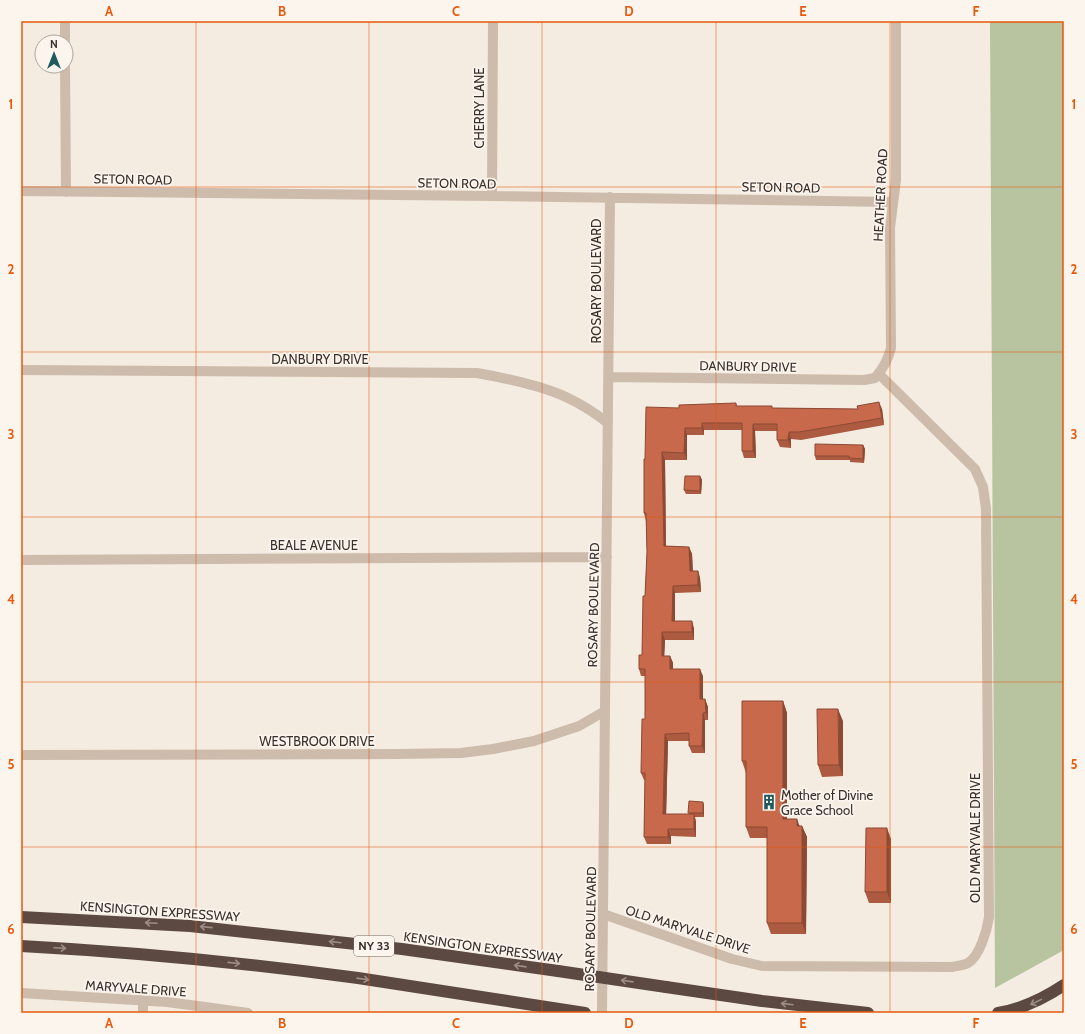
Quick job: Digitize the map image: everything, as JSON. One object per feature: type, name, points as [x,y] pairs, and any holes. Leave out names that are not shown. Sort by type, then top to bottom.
[{"type":"highway","name":"KENSINGTON EXPRESSWAY","points":[[21,917],[197,926],[402,949],[762,1001],[868,1013]]},
{"type":"highway","points":[[21,946],[100,951],[249,965],[365,979],[585,1013]]},
{"type":"highway","points":[[998,1013],[1028,1005],[1049,995],[1064,985]]},
{"type":"street","points":[[65,21],[65,34]]},
{"type":"street","name":"CHERRY LANE","points":[[492,196],[493,21]]},
{"type":"street","name":"HEATHER ROAD","points":[[880,372],[888,358],[891,348],[890,228],[896,180],[896,21]]},
{"type":"street","points":[[66,74],[66,192]]},
{"type":"street","name":"SETON ROAD","points":[[21,191],[893,202]]},
{"type":"street","name":"ROSARY BOULEVARD","points":[[602,1013],[610,198]]},
{"type":"street","name":"DANBURY DRIVE","points":[[21,370],[477,373],[498,376],[537,386],[565,397],[591,411],[608,423]]},
{"type":"street","name":"DANBURY DRIVE","points":[[609,377],[864,380],[875,378],[880,372]]},
{"type":"street","name":"OLD MARYVALE DRIVE","points":[[603,914],[732,959],[762,966],[952,967],[968,963],[978,952],[989,917],[986,509],[983,487],[975,469],[880,372]]},
{"type":"street","name":"BEALE AVENUE","points":[[21,560],[607,557]]},
{"type":"street","name":"WESTBROOK DRIVE","points":[[21,754],[461,753],[493,749],[534,741],[579,726],[605,711]]},
{"type":"street","name":"MARYVALE DRIVE","points":[[21,993],[205,1006],[248,1013]]},
{"type":"street","points":[[143,1001],[143,1013]]},
{"type":"green space","points":[[990,21],[1064,21],[1064,950],[995,988]]},
{"type":"building","points":[[879,402],[882,418],[799,432],[789,432],[788,440],[777,440],[777,424],[753,424],[753,451],[742,451],[742,423],[702,423],[702,428],[685,428],[684,453],[662,452],[664,546],[689,547],[690,571],[698,571],[698,585],[673,586],[672,621],[692,621],[692,632],[662,632],[662,656],[670,656],[670,669],[700,669],[700,699],[705,699],[706,712],[703,713],[702,746],[689,746],[689,733],[665,734],[663,814],[694,814],[694,829],[668,829],[668,837],[644,837],[645,773],[641,773],[642,719],[645,719],[645,669],[639,669],[639,655],[642,655],[643,596],[645,596],[647,552],[646,513],[644,513],[646,407],[679,408],[679,405],[736,403],[736,406],[772,406],[772,408],[858,409],[857,406]]},
{"type":"building","points":[[815,444],[863,445],[863,459],[849,458],[849,456],[815,456]]},
{"type":"building","points":[[685,476],[700,476],[700,491],[684,490]]},
{"type":"building","name":"Mother of Divine Grace School","points":[[742,701],[783,701],[783,819],[797,819],[797,826],[802,826],[802,923],[767,923],[767,827],[746,827],[746,761],[742,761]]},
{"type":"building","points":[[817,709],[838,709],[839,765],[818,765]]},
{"type":"building","points":[[689,801],[703,802],[703,813],[688,813]]},
{"type":"building","points":[[866,828],[887,828],[887,892],[865,892]]},
{"type":"place","name":"Mother of Divine Grace School","points":[[769,802]]}]
